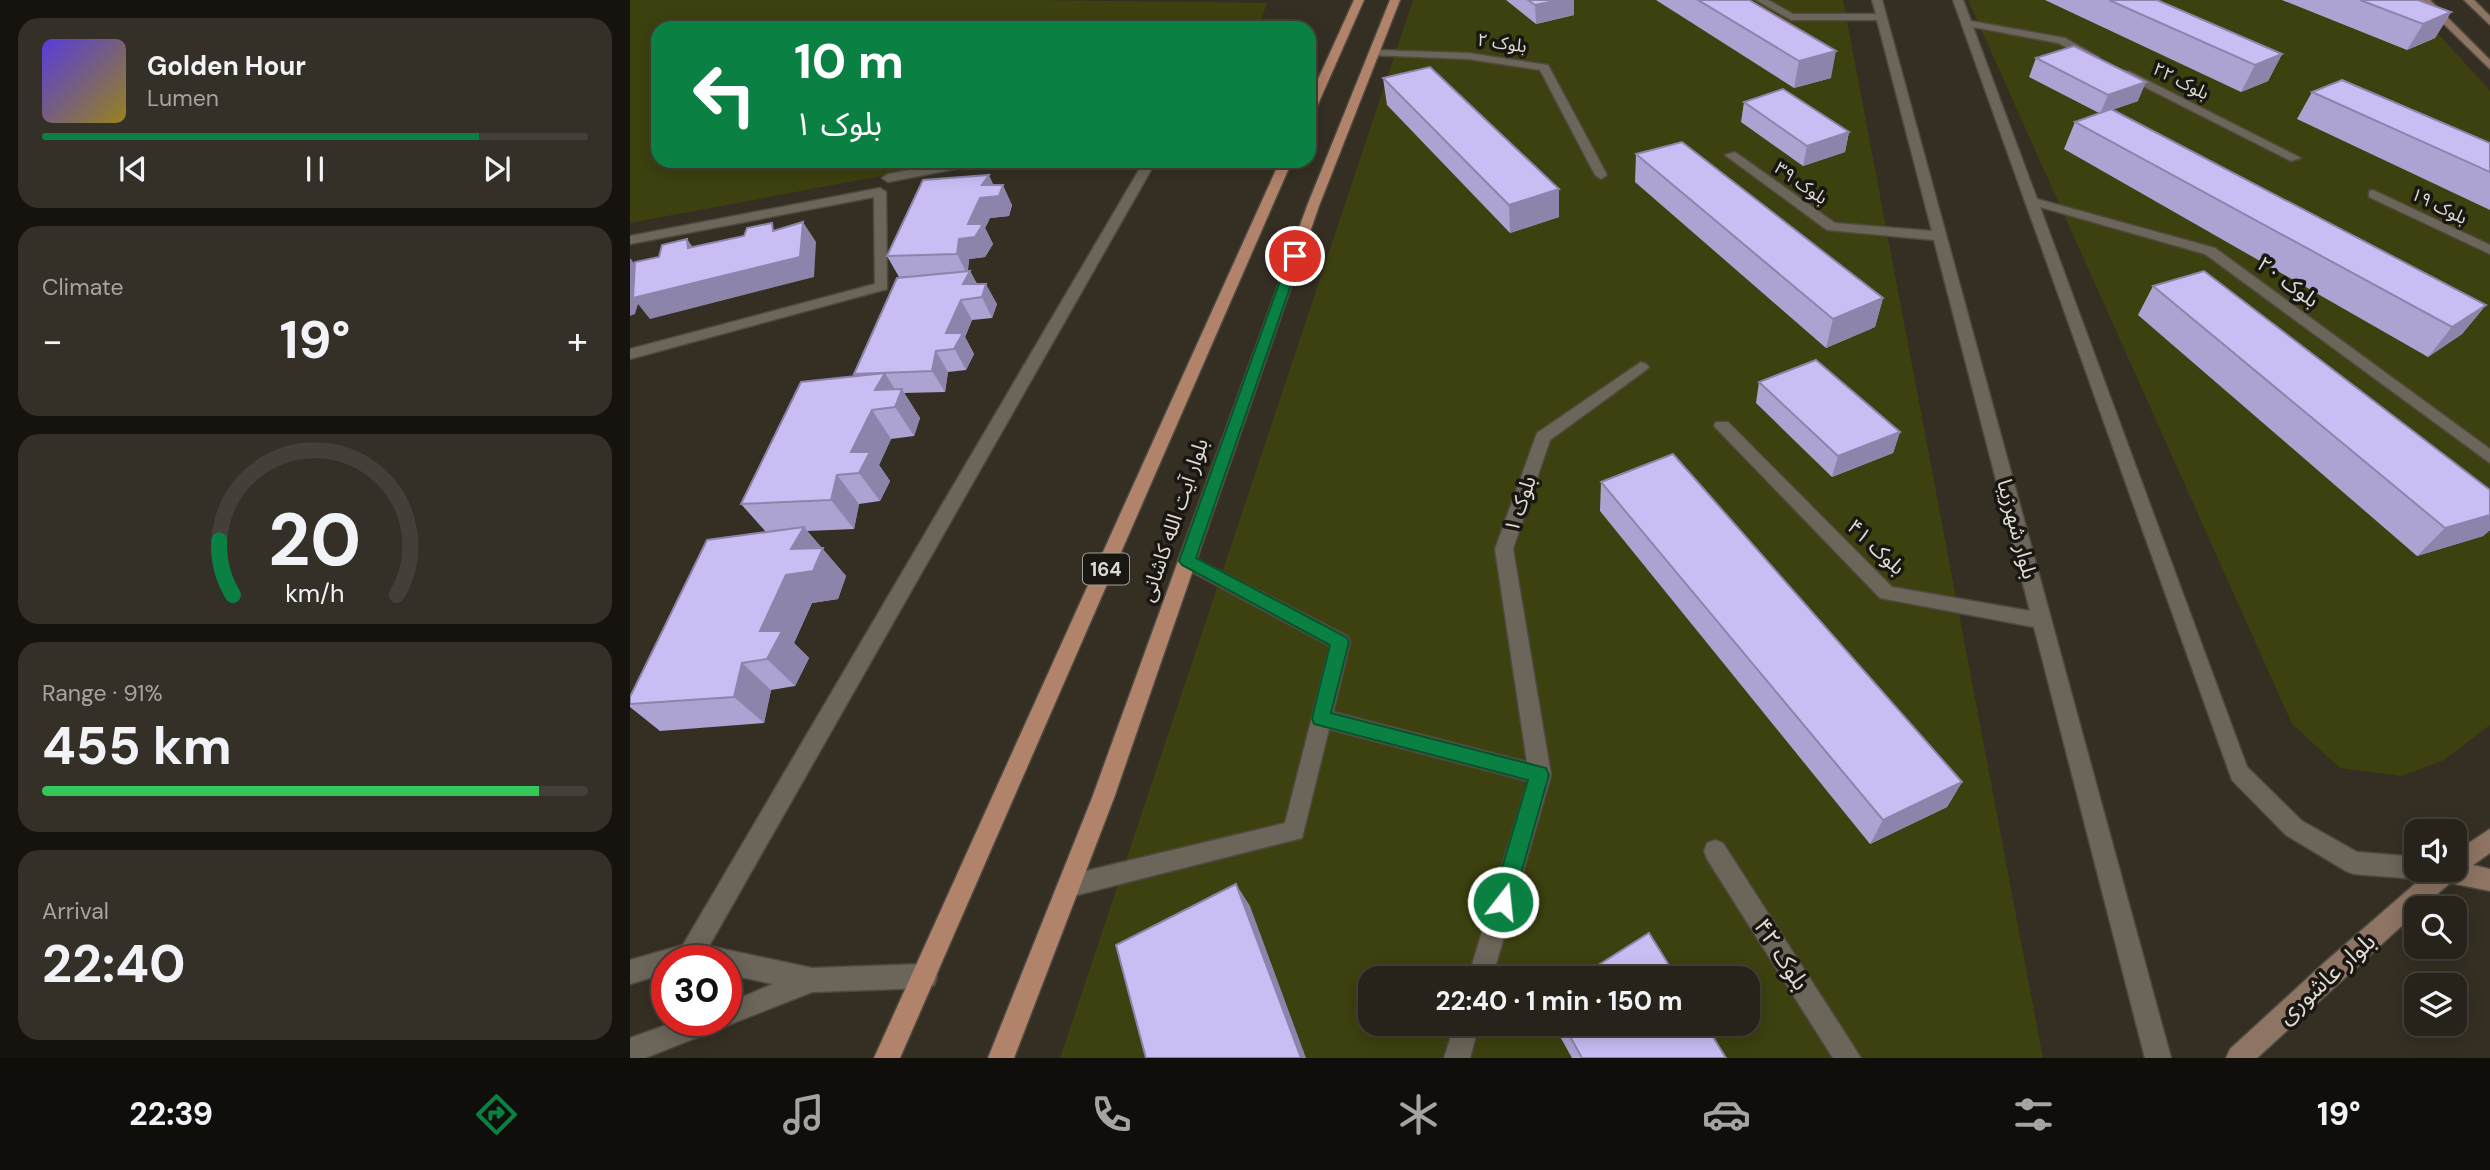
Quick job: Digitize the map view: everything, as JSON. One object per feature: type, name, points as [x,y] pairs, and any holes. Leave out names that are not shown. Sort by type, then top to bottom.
[{"type":"main road","points":[[1316,88],[1359,0]]},
{"type":"main road","name":"بلوار آیت الله کاشانی","points":[[1001,1058],[1103,799],[1313,205],[1395,0]]},
{"type":"main road","points":[[2424,0],[2490,66]]},
{"type":"main road","points":[[2469,0],[2490,22]]},
{"type":"main road","name":"بلوار آیت الله کاشانی","points":[[887,1058],[1283,168]]},
{"type":"main road","name":"بلوار عاشوری","points":[[2467,855],[2490,840]]},
{"type":"main road","points":[[2467,874],[2490,880]]},
{"type":"main road","name":"بلوار عاشوری","points":[[2239,1058],[2431,882]]},
{"type":"street","points":[[1761,0],[1791,17],[1880,9]]},
{"type":"street","points":[[1958,0],[2239,773],[2294,828],[2354,863],[2404,867]]},
{"type":"street","name":"بلوار شهرزیبا","points":[[1880,9],[2158,1058]]},
{"type":"street","name":"بلوک ۲۲","points":[[1967,23],[2061,40],[2295,158]]},
{"type":"street","name":"بلوک ۲","points":[[1374,52],[1468,56],[1544,67],[1601,175]]},
{"type":"street","name":"بلوک ۳۹","points":[[1731,155],[1832,226],[1940,236]]},
{"type":"street","points":[[888,178],[939,168]]},
{"type":"street","points":[[684,945],[1145,170]]},
{"type":"street","points":[[630,240],[880,192],[882,286],[630,354]]},
{"type":"street","name":"بلوک ۱۹","points":[[2373,194],[2490,250]]},
{"type":"street","name":"بلوک ۲۰","points":[[2031,201],[2210,251],[2490,457]]},
{"type":"street","name":"بلوک ۱","points":[[1484,966],[1540,775],[1504,549],[1543,437],[1641,367]]},
{"type":"street","name":"بلوک ۴۱","points":[[1722,426],[1887,593],[2041,621]]},
{"type":"street","points":[[1069,886],[1294,831],[1340,642],[1187,561]]},
{"type":"street","points":[[1321,718],[1540,775]]},
{"type":"street","name":"بلوک ۴۲","points":[[1715,851],[1848,1058]]},
{"type":"street","points":[[742,965],[812,980],[925,976]]},
{"type":"street","points":[[630,972],[651,966]]},
{"type":"street","points":[[742,1009],[812,980]]},
{"type":"street","points":[[630,1051],[669,1047],[688,1036]]},
{"type":"street","points":[[1457,1058],[1463,1036]]},
{"type":"green space","points":[[630,0],[1267,3],[1261,21],[651,21],[651,168],[924,168],[630,223]]},
{"type":"green space","points":[[1413,0],[1843,0],[2043,1058],[1060,1058]]},
{"type":"green space","points":[[1968,0],[2408,0],[2490,91],[2490,725],[2444,760],[2401,776],[2340,768],[2292,724]]},
{"type":"building","points":[[1528,0],[1559,0],[1535,5]]},
{"type":"building","points":[[1698,0],[1749,0],[1836,51],[1799,61]]},
{"type":"building","points":[[2109,0],[2157,0],[2282,54],[2255,65]]},
{"type":"building","points":[[2360,0],[2418,0],[2451,12],[2423,24]]},
{"type":"building","points":[[2074,46],[2146,82],[2108,95],[2036,58]]},
{"type":"building","points":[[1430,67],[1559,189],[1509,205],[1383,78]]},
{"type":"building","points":[[2342,80],[2490,143],[2490,172],[2312,92]]},
{"type":"building","points":[[1783,89],[1849,132],[1807,146],[1744,102]]},
{"type":"building","points":[[2111,109],[2486,305],[2452,327],[2075,122]]},
{"type":"building","points":[[1682,142],[1883,298],[1833,319],[1636,154]]},
{"type":"building","points":[[989,175],[982,185],[1003,185],[999,196],[980,198],[968,224],[983,224],[975,237],[959,239],[957,254],[887,256],[923,180]]},
{"type":"building","points":[[803,222],[800,257],[633,298],[635,262],[659,257],[662,245],[687,239],[688,248],[744,236],[747,228],[772,223],[773,231]]},
{"type":"building","points":[[970,271],[963,284],[986,284],[982,297],[961,300],[946,333],[963,333],[954,349],[936,351],[932,371],[854,374],[897,278]]},
{"type":"building","points":[[2204,271],[2490,490],[2490,515],[2445,528],[2153,286]]},
{"type":"building","points":[[1816,360],[1900,432],[1838,456],[1759,382]]},
{"type":"building","points":[[885,373],[875,390],[902,389],[895,407],[872,410],[851,452],[870,452],[859,473],[837,475],[831,500],[741,504],[801,382]]},
{"type":"building","points":[[1673,454],[1962,782],[1883,820],[1601,482]]},
{"type":"building","points":[[804,527],[791,549],[823,548],[813,571],[786,575],[760,631],[782,631],[767,659],[742,663],[734,697],[630,704],[630,697],[707,540]]},
{"type":"building","points":[[1236,884],[1301,1058],[1146,1058],[1116,945]]},
{"type":"building","points":[[1649,933],[1670,966],[1597,966]]},
{"type":"building","points":[[1570,1036],[1712,1036],[1726,1058],[1582,1058]]},
{"type":"route","points":[[1295,256],[1187,561],[1340,642],[1321,718],[1540,775],[1503,902]]}]
